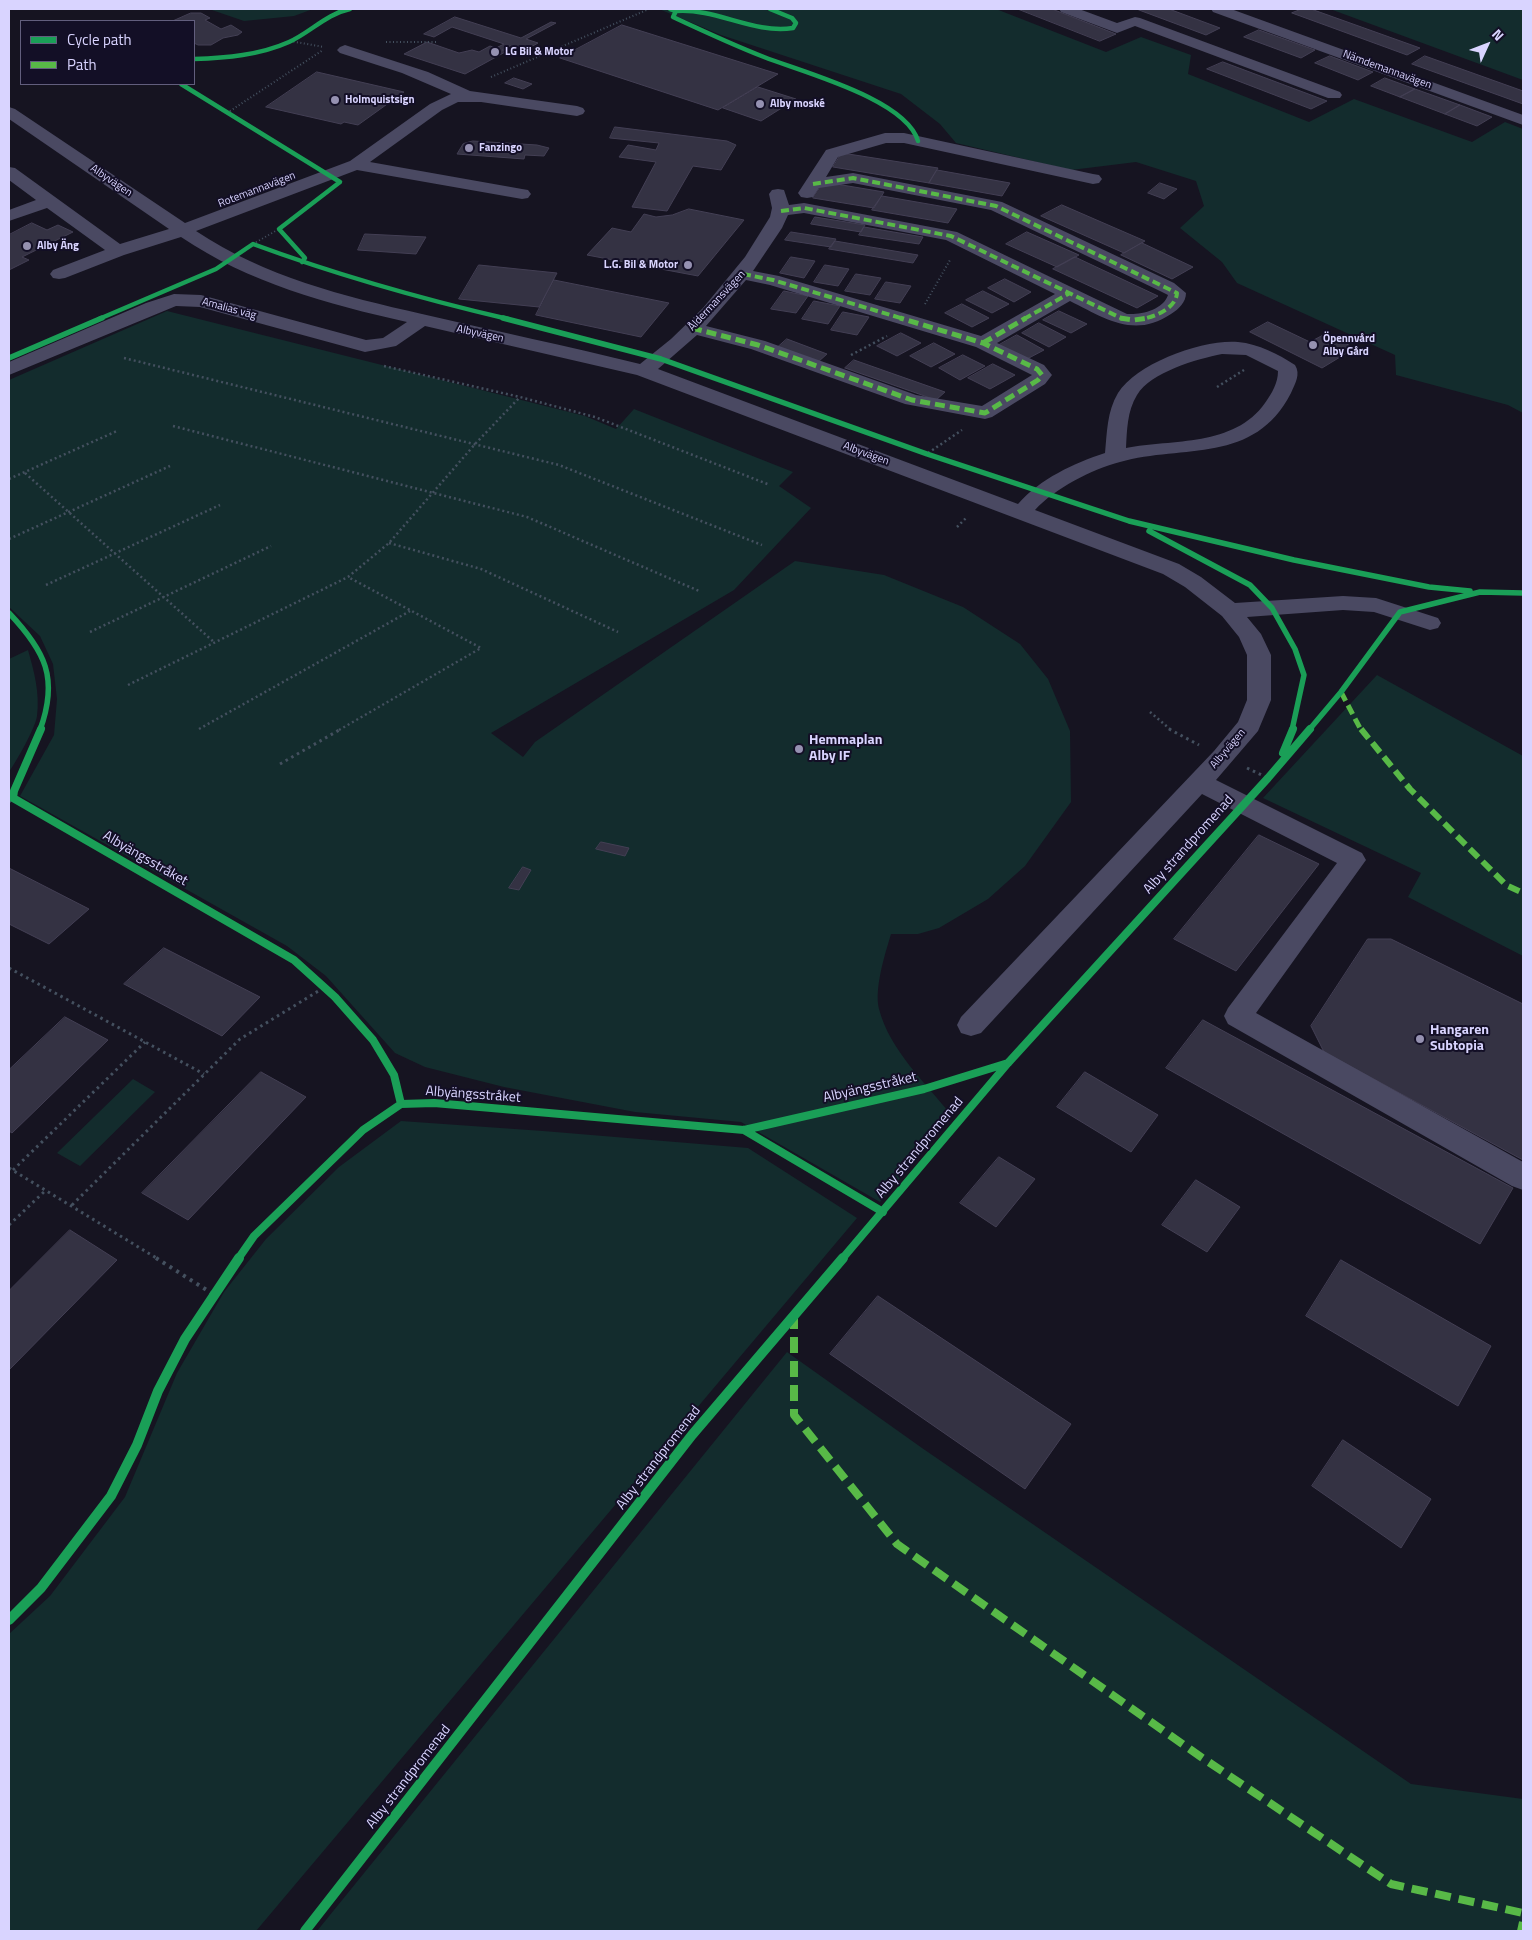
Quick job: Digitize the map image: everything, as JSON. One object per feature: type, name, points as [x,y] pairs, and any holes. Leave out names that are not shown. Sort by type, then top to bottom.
[{"type":"street","points":[[1066,9],[1117,28],[1134,21],[1334,95]]},
{"type":"street","name":"Nämdemannavägen","points":[[1218,9],[1523,120]]},
{"type":"street","points":[[1235,29],[1268,13]]},
{"type":"street","points":[[1203,46],[1219,38]]},
{"type":"street","name":"Rotemannavägen","points":[[345,50],[422,74],[447,84],[467,96]]},
{"type":"street","name":"Rotemannavägen","points":[[59,274],[356,165],[436,107],[454,98],[467,96],[577,112]]},
{"type":"street","name":"Albyvägen","points":[[9,112],[235,263],[284,284],[358,306],[644,371],[1171,569],[1193,582],[1230,612],[1249,634],[1259,655],[1259,700],[1248,725],[1199,782],[971,1025]]},
{"type":"street","points":[[780,202],[807,194],[832,154],[885,138],[904,138],[1093,179]]},
{"type":"street","points":[[356,165],[522,194]]},
{"type":"street","points":[[9,172],[118,251]]},
{"type":"street","points":[[780,202],[951,236],[1124,320],[1146,319],[1174,304],[1177,298],[1176,293],[1167,287],[996,206],[853,178],[813,184]]},
{"type":"street","points":[[9,216],[49,201]]},
{"type":"street","name":"Åldermansvägen","points":[[644,371],[660,359],[692,328],[743,274],[777,223],[780,202]]},
{"type":"street","points":[[692,328],[758,345],[912,400],[985,414],[1038,380],[1042,374],[1037,369],[983,343],[773,280],[743,274]]},
{"type":"street","points":[[983,343],[1070,293]]},
{"type":"street","name":"Amalias väg","points":[[9,369],[153,306],[174,300],[201,301],[365,346],[378,346],[392,342],[421,320]]},
{"type":"street","points":[[1022,512],[1042,492],[1058,482],[1115,456],[1207,445],[1241,434],[1269,415],[1289,377],[1288,369],[1250,350],[1239,348],[1212,351],[1180,358],[1158,368],[1132,388],[1119,414],[1115,456]]},
{"type":"street","points":[[1230,612],[1343,603],[1376,605],[1430,623]]},
{"type":"street","points":[[1199,782],[1354,860],[1238,1016],[1523,1177]]},
{"type":"path","points":[[467,96],[482,81],[649,9]]},
{"type":"path","points":[[282,44],[304,32]]},
{"type":"path","points":[[227,113],[328,47]]},
{"type":"path","points":[[219,108],[235,117]]},
{"type":"path","points":[[251,246],[279,230],[287,222]]},
{"type":"path","points":[[279,230],[286,236]]},
{"type":"path","points":[[251,246],[262,248]]},
{"type":"path","points":[[824,368],[915,323],[950,260],[975,247]]},
{"type":"path","points":[[124,358],[476,443],[559,465],[762,546]]},
{"type":"path","points":[[375,364],[520,397],[595,417],[770,485]]},
{"type":"path","points":[[128,685],[348,577],[389,543],[476,443],[520,397]]},
{"type":"path","points":[[927,454],[985,414]]},
{"type":"path","points":[[173,426],[527,517],[699,591]]},
{"type":"path","points":[[9,480],[118,431]]},
{"type":"path","points":[[918,451],[936,457]]},
{"type":"path","points":[[9,539],[170,466]]},
{"type":"path","points":[[25,473],[114,553],[166,596],[216,643]]},
{"type":"path","points":[[46,586],[220,504]]},
{"type":"path","points":[[389,543],[482,569],[618,632]]},
{"type":"path","points":[[90,632],[271,546]]},
{"type":"path","points":[[280,764],[480,648],[348,577]]},
{"type":"path","points":[[199,729],[411,610]]},
{"type":"path","points":[[12,797],[22,803]]},
{"type":"path","points":[[9,968],[204,1074]]},
{"type":"path","points":[[72,1205],[240,1039],[322,984],[332,994]]},
{"type":"path","points":[[145,1042],[11,1169],[72,1205],[212,1294]]},
{"type":"path","points":[[9,1225],[46,1190]]},
{"type":"path","points":[[208,1302],[218,1287]]},
{"type":"green space","points":[[209,9],[313,9],[294,16],[244,21]]},
{"type":"green space","points":[[659,9],[996,9],[1106,52],[1141,37],[1191,55],[1188,74],[1309,122],[1354,99],[1472,142],[1505,122],[1523,129],[1523,413],[1508,405],[1396,375],[1395,355],[1237,283],[1222,262],[1180,228],[1204,206],[1196,181],[1136,162],[1071,170],[956,143],[940,124],[901,94],[721,35]]},
{"type":"green space","points":[[1330,9],[1523,9],[1523,80]]},
{"type":"green space","points":[[167,311],[585,416],[616,429],[634,409],[793,472],[779,486],[811,508],[734,590],[491,733],[523,757],[535,742],[795,561],[884,575],[963,607],[1020,644],[1048,679],[1070,731],[1071,802],[1025,866],[988,899],[939,928],[918,934],[891,934],[883,961],[878,992],[879,1009],[884,1024],[900,1053],[952,1116],[880,1202],[741,1122],[635,1112],[504,1087],[425,1067],[395,1053],[326,976],[287,946],[20,796],[54,735],[57,699],[53,664],[40,636],[9,607],[9,380]]},
{"type":"green space","points":[[28,650],[37,691],[37,716],[36,722],[21,752],[9,772],[9,659]]},
{"type":"green space","points":[[1377,675],[1523,756],[1523,956],[1408,897],[1421,873],[1263,798]]},
{"type":"green space","points":[[133,1079],[155,1092],[80,1166],[57,1153]]},
{"type":"green space","points":[[401,1121],[748,1148],[857,1218],[256,1931],[9,1931],[9,1634],[50,1596],[125,1497],[177,1373],[224,1292],[266,1239],[339,1167]]},
{"type":"green space","points":[[787,1352],[922,1448],[1411,1784],[1523,1799],[1523,1931],[317,1931]]},
{"type":"building","points":[[1018,9],[1052,9],[1116,34],[1100,41]]},
{"type":"building","points":[[1169,9],[1220,28],[1206,35],[1139,10]]},
{"type":"building","points":[[1302,9],[1311,9],[1420,48],[1407,55],[1292,13]]},
{"type":"building","points":[[191,13],[201,13],[210,18],[205,20],[221,29],[231,25],[242,32],[238,35],[223,38],[211,45],[198,45],[195,44],[195,20],[175,20]]},
{"type":"building","points":[[455,17],[521,38],[551,22],[556,23],[526,39],[538,43],[524,51],[510,46],[502,50],[507,51],[465,74],[404,54],[427,42],[459,53],[472,50],[479,52],[490,46],[496,48],[504,44],[452,27],[434,37],[424,34]]},
{"type":"building","points":[[622,25],[778,74],[718,110],[560,58]]},
{"type":"building","points":[[1259,30],[1315,50],[1301,58],[1244,37]]},
{"type":"building","points":[[1330,56],[1373,72],[1358,80],[1315,63]]},
{"type":"building","points":[[1425,56],[1523,91],[1523,104],[1412,64]]},
{"type":"building","points":[[1223,62],[1327,101],[1311,109],[1207,69]]},
{"type":"building","name":"Holmquistsign","points":[[317,72],[404,92],[358,125],[344,122],[341,124],[266,107]]},
{"type":"building","points":[[514,78],[532,84],[523,89],[505,83]]},
{"type":"building","points":[[1385,78],[1415,89],[1400,97],[1371,86]]},
{"type":"building","name":"Alby moské","points":[[758,87],[796,99],[761,121],[723,108]]},
{"type":"building","points":[[1415,89],[1460,105],[1445,114],[1400,97]]},
{"type":"building","points":[[1460,105],[1492,117],[1477,126],[1445,114]]},
{"type":"building","points":[[615,127],[727,141],[736,145],[721,170],[693,166],[667,211],[632,207],[656,162],[619,157],[628,145],[656,150],[659,143],[610,138]]},
{"type":"building","points":[[473,141],[537,145],[549,148],[544,156],[525,155],[524,159],[457,154],[463,144]]},
{"type":"building","points":[[842,153],[938,168],[929,183],[833,167]]},
{"type":"building","points":[[937,170],[1010,183],[1002,196],[929,183]]},
{"type":"building","points":[[824,182],[884,192],[874,208],[813,198]]},
{"type":"building","points":[[1160,183],[1177,189],[1164,199],[1148,193]]},
{"type":"building","points":[[882,196],[957,209],[948,223],[872,210]]},
{"type":"building","points":[[1062,205],[1145,241],[1124,253],[1041,216]]},
{"type":"building","points":[[689,209],[744,220],[698,276],[587,255],[612,228],[631,232],[644,214],[656,217],[672,215]]},
{"type":"building","points":[[815,217],[865,225],[861,232],[811,224]]},
{"type":"building","name":"Alby Äng","points":[[32,223],[47,230],[58,225],[73,232],[22,257],[29,260],[9,270],[9,235]]},
{"type":"building","points":[[864,227],[923,237],[919,244],[859,235]]},
{"type":"building","points":[[791,232],[836,239],[831,247],[785,240]]},
{"type":"building","points":[[1027,232],[1079,255],[1057,267],[1006,244]]},
{"type":"building","points":[[365,234],[426,237],[416,254],[358,250]]},
{"type":"building","points":[[835,241],[918,255],[913,263],[829,249]]},
{"type":"building","points":[[1142,243],[1193,267],[1172,279],[1121,255]]},
{"type":"building","points":[[791,257],[815,261],[804,278],[780,273]]},
{"type":"building","points":[[1075,257],[1158,296],[1137,308],[1053,269]]},
{"type":"building","points":[[479,265],[557,273],[539,307],[459,299]]},
{"type":"building","points":[[825,265],[849,269],[838,286],[814,282]]},
{"type":"building","points":[[856,274],[881,278],[870,295],[845,291]]},
{"type":"building","points":[[1005,279],[1031,292],[1014,302],[988,288]]},
{"type":"building","points":[[554,280],[669,303],[641,337],[536,315]]},
{"type":"building","points":[[886,282],[911,286],[900,303],[875,299]]},
{"type":"building","points":[[784,291],[808,296],[796,313],[771,309]]},
{"type":"building","points":[[983,291],[1009,304],[992,313],[966,300]]},
{"type":"building","points":[[814,301],[840,306],[828,324],[802,319]]},
{"type":"building","points":[[962,304],[989,318],[972,327],[945,313]]},
{"type":"building","points":[[1059,311],[1087,324],[1071,333],[1043,320]]},
{"type":"building","points":[[843,312],[869,317],[857,335],[831,330]]},
{"type":"building","name":"Öpennvård Alby Gård","points":[[1268,322],[1310,342],[1325,334],[1355,348],[1322,368],[1250,332]]},
{"type":"building","points":[[1039,323],[1066,337],[1049,347],[1022,333]]},
{"type":"building","points":[[901,333],[921,343],[897,356],[877,346]]},
{"type":"building","points":[[1017,335],[1044,350],[1027,359],[999,345]]},
{"type":"building","points":[[787,339],[827,354],[818,362],[778,347]]},
{"type":"building","points":[[934,343],[955,354],[931,367],[910,356]]},
{"type":"building","points":[[963,355],[985,366],[960,380],[939,368]]},
{"type":"building","points":[[854,360],[945,392],[936,400],[845,368]]},
{"type":"building","points":[[993,364],[1015,375],[990,389],[968,378]]},
{"type":"building","points":[[1259,835],[1319,864],[1236,971],[1174,939]]},
{"type":"building","points":[[601,842],[629,848],[625,856],[596,849]]},
{"type":"building","points":[[523,867],[531,870],[519,890],[509,888]]},
{"type":"building","points":[[9,868],[89,909],[49,944],[9,924]]},
{"type":"building","name":"Hangaren Subtopia","points":[[1368,939],[1391,939],[1523,1004],[1523,1160],[1324,1052],[1311,1026]]},
{"type":"building","points":[[164,948],[260,997],[222,1036],[124,984]]},
{"type":"building","points":[[65,1017],[108,1040],[12,1133],[9,1131],[9,1070]]},
{"type":"building","points":[[1203,1020],[1513,1188],[1480,1244],[1166,1068]]},
{"type":"building","points":[[261,1072],[306,1097],[188,1220],[142,1193]]},
{"type":"building","points":[[1085,1072],[1158,1115],[1131,1152],[1057,1107]]},
{"type":"building","points":[[999,1157],[1035,1179],[996,1227],[960,1203]]},
{"type":"building","points":[[1196,1180],[1240,1207],[1207,1252],[1162,1225]]},
{"type":"building","points":[[70,1230],[117,1260],[9,1370],[9,1291]]},
{"type":"building","points":[[1341,1260],[1491,1346],[1458,1406],[1306,1316]]},
{"type":"building","points":[[878,1296],[1071,1424],[1025,1489],[830,1354]]},
{"type":"building","points":[[1343,1440],[1431,1499],[1401,1548],[1312,1486]]},
{"type":"marked path","points":[[781,211],[804,208],[951,236],[1124,320],[1140,320],[1154,316],[1166,310],[1177,297],[1177,293],[1167,287],[996,206],[853,178],[813,184]]},
{"type":"marked path","points":[[692,328],[758,345],[912,400],[985,413],[1038,380],[1042,375],[1037,369],[983,343],[773,280],[743,274]]},
{"type":"marked path","points":[[983,343],[1070,293]]},
{"type":"marked path","points":[[1341,692],[1362,731],[1410,789],[1506,885],[1523,893]]},
{"type":"marked path","points":[[794,1313],[794,1415],[897,1544],[1201,1757],[1391,1884],[1523,1913]]},
{"type":"marked path","points":[[1521,1931],[1523,1922]]},
{"type":"cycle path","points":[[195,59],[218,58],[267,50],[297,38],[333,14],[350,9]]},
{"type":"cycle path","points":[[670,9],[676,11],[673,17],[717,37],[864,94],[877,101],[902,120],[914,132],[918,141]]},
{"type":"cycle path","points":[[676,11],[705,12],[765,29],[780,30],[793,28],[796,23],[792,18],[770,9]]},
{"type":"cycle path","points":[[183,85],[340,182],[279,229],[305,258],[302,262]]},
{"type":"cycle path","points":[[9,358],[216,269],[253,244],[302,262],[427,300],[578,336],[661,359],[927,454],[1129,521],[1294,560],[1429,587],[1470,591]]},
{"type":"cycle path","points":[[1149,531],[1250,585],[1272,608],[1295,649],[1304,675],[1295,723],[1283,753]]},
{"type":"cycle path","name":"Alby strandpromenad","points":[[305,1931],[692,1435],[1008,1063],[1268,778],[1341,692],[1400,612],[1480,592],[1523,593]]},
{"type":"cycle path","name":"Albyängsstråket","points":[[9,613],[30,635],[42,656],[48,677],[48,699],[44,721],[14,791],[13,798],[294,960],[349,1011],[373,1040],[394,1075],[401,1104]]},
{"type":"cycle path","name":"Albyängsstråket","points":[[401,1104],[434,1103],[744,1130],[924,1089],[1008,1063]]},
{"type":"cycle path","points":[[9,1620],[41,1588],[111,1496],[137,1445],[158,1391],[185,1339],[213,1294],[254,1236],[363,1130],[401,1104]]},
{"type":"cycle path","points":[[744,1130],[883,1212]]},
{"type":"place","name":"LG Bil & Motor","points":[[495,52]]},
{"type":"place","name":"Holmquistsign","points":[[335,100]]},
{"type":"place","name":"Alby moské","points":[[760,104]]},
{"type":"place","name":"Fanzingo","points":[[469,148]]},
{"type":"place","name":"Alby Äng","points":[[27,246]]},
{"type":"place","name":"L.G. Bil & Motor","points":[[688,265]]},
{"type":"place","name":"Öpennvård Alby Gård","points":[[1313,345]]},
{"type":"place","name":"Hemmaplan Alby IF","points":[[799,749]]},
{"type":"place","name":"Hangaren Subtopia","points":[[1420,1039]]}]
